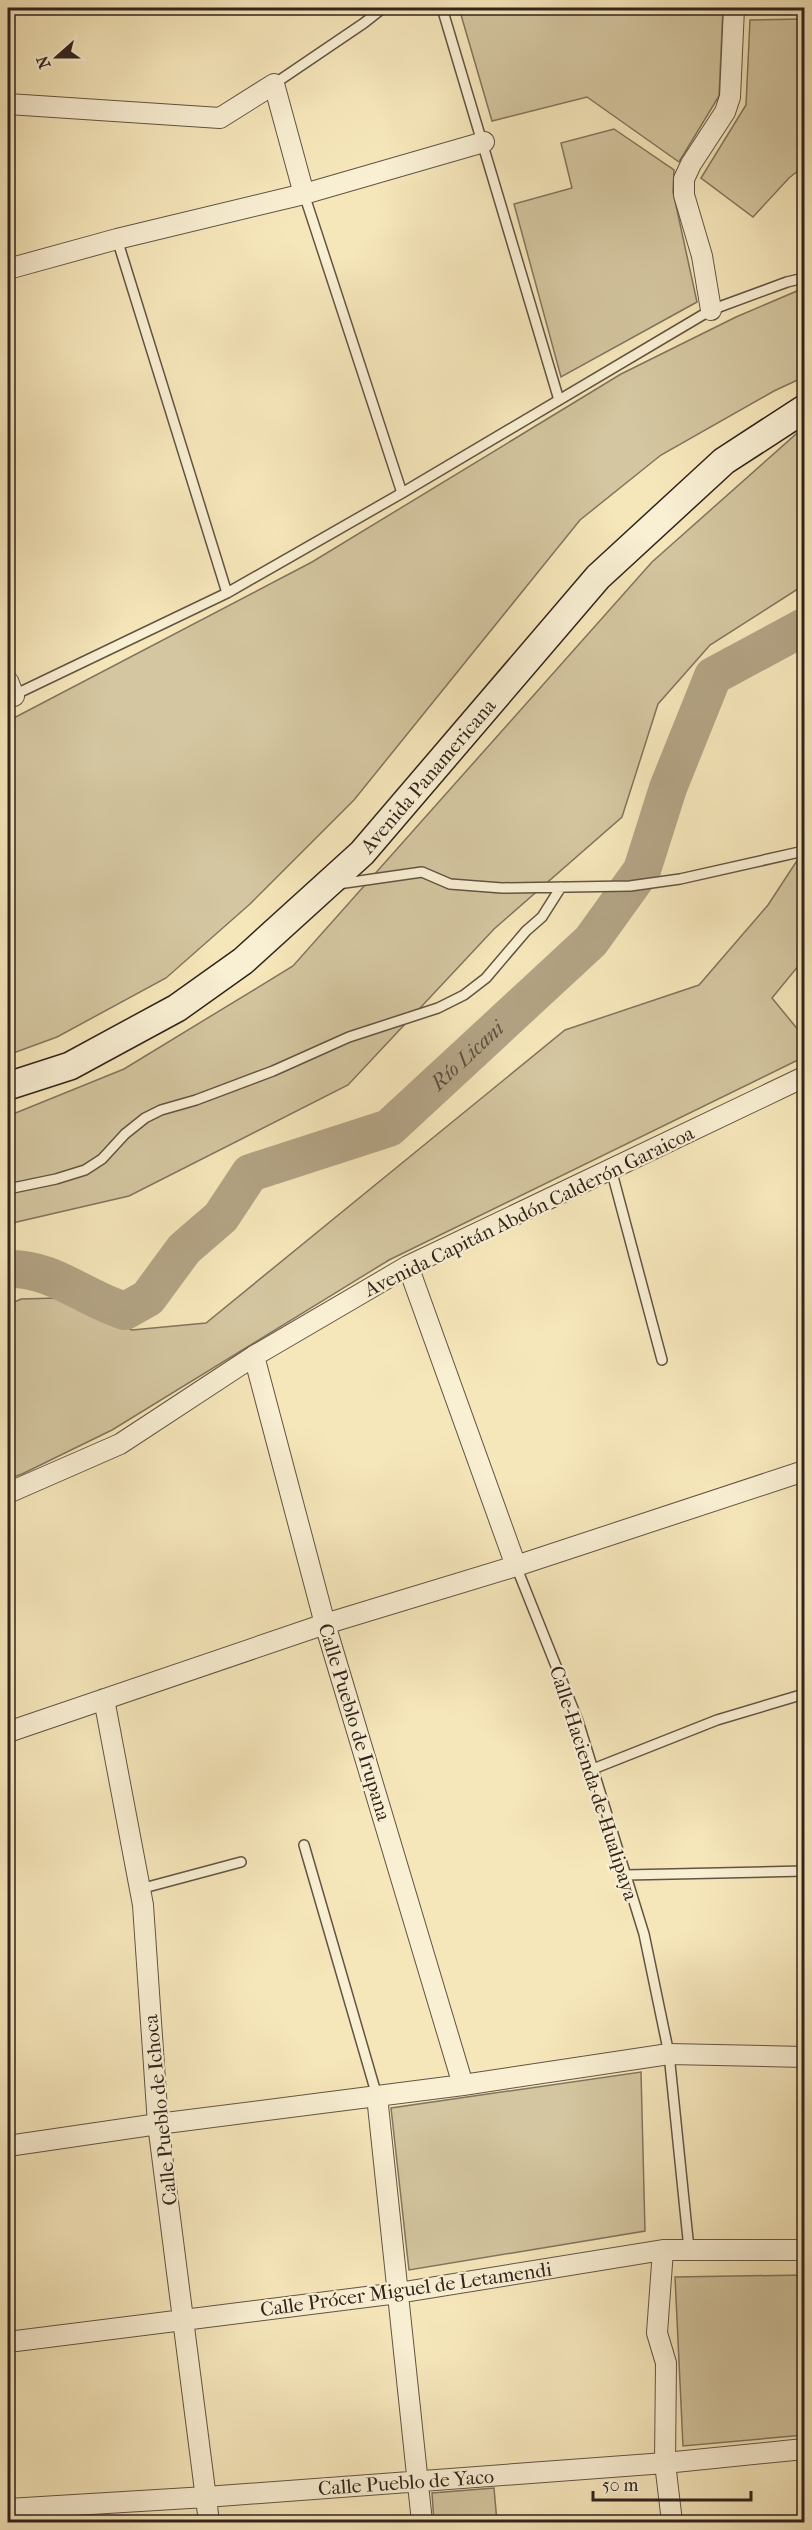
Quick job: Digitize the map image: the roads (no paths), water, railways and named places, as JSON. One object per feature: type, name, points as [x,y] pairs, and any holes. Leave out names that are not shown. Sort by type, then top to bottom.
[{"type":"main road","name":"Avenida Panamericana","points":[[8,1086],[70,1066],[177,1008],[243,961],[362,853],[598,577],[724,461],[804,409]]},
{"type":"street","points":[[711,310],[702,256],[684,195],[684,179],[691,164],[725,112],[730,97],[734,8]]},
{"type":"street","points":[[8,104],[220,118],[274,84],[304,194]]},
{"type":"street","points":[[8,269],[117,239],[304,194],[484,142]]},
{"type":"street","name":"Avenida Capitán Abdón Calderón Garaicoa","points":[[8,1493],[120,1444],[254,1356],[408,1266],[804,1077]]},
{"type":"street","name":"Calle Hacienda de Hualipaya","points":[[408,1266],[516,1566]]},
{"type":"street","name":"Calle Pueblo de Irupana","points":[[254,1356],[325,1624],[464,2085]]},
{"type":"street","points":[[8,1732],[325,1624],[516,1566],[804,1472]]},
{"type":"street","name":"Calle Pueblo de Ichoca","points":[[104,1699],[140,1889],[158,2124],[209,2523]]},
{"type":"street","points":[[8,2146],[158,2124],[464,2085],[669,2054],[804,2056]]},
{"type":"street","points":[[377,2096],[422,2523]]},
{"type":"street","points":[[663,2250],[657,2333],[666,2363],[665,2463],[672,2523]]},
{"type":"street","name":"Calle Prócer Miguel de Letamendi","points":[[8,2342],[398,2293],[663,2250],[804,2250]]},
{"type":"street","name":"Calle Pueblo de Yaco","points":[[8,2509],[206,2497],[665,2463],[804,2450]]},
{"type":"lane","points":[[274,84],[383,8]]},
{"type":"lane","points":[[442,8],[484,142],[559,400]]},
{"type":"lane","points":[[304,194],[402,493]]},
{"type":"lane","points":[[117,239],[227,593]]},
{"type":"lane","points":[[10,692],[227,593],[402,493],[711,310],[804,278]]},
{"type":"lane","points":[[327,885],[422,872],[450,884],[502,888],[615,887],[680,879],[804,851]]},
{"type":"lane","points":[[8,1189],[86,1170],[102,1159],[125,1134],[145,1118],[161,1110],[196,1100],[273,1071],[349,1037],[438,1008],[464,995],[486,978],[526,931],[542,917],[561,887]]},
{"type":"lane","points":[[611,1169],[662,1360]]},
{"type":"lane","name":"Calle Hacienda de Hualipaya","points":[[516,1566],[578,1721],[644,1934],[669,2054],[689,2249]]},
{"type":"lane","points":[[593,1769],[717,1720],[804,1694]]},
{"type":"lane","points":[[304,1845],[377,2096]]},
{"type":"lane","points":[[140,1889],[241,1862]]},
{"type":"lane","points":[[626,1875],[804,1871]]},
{"type":"waterway","name":"Río Licani","points":[[8,1269],[24,1270],[53,1278],[125,1311],[148,1298],[184,1249],[221,1217],[250,1173],[389,1128],[591,941],[642,870],[668,788],[713,676],[804,627]]}]
